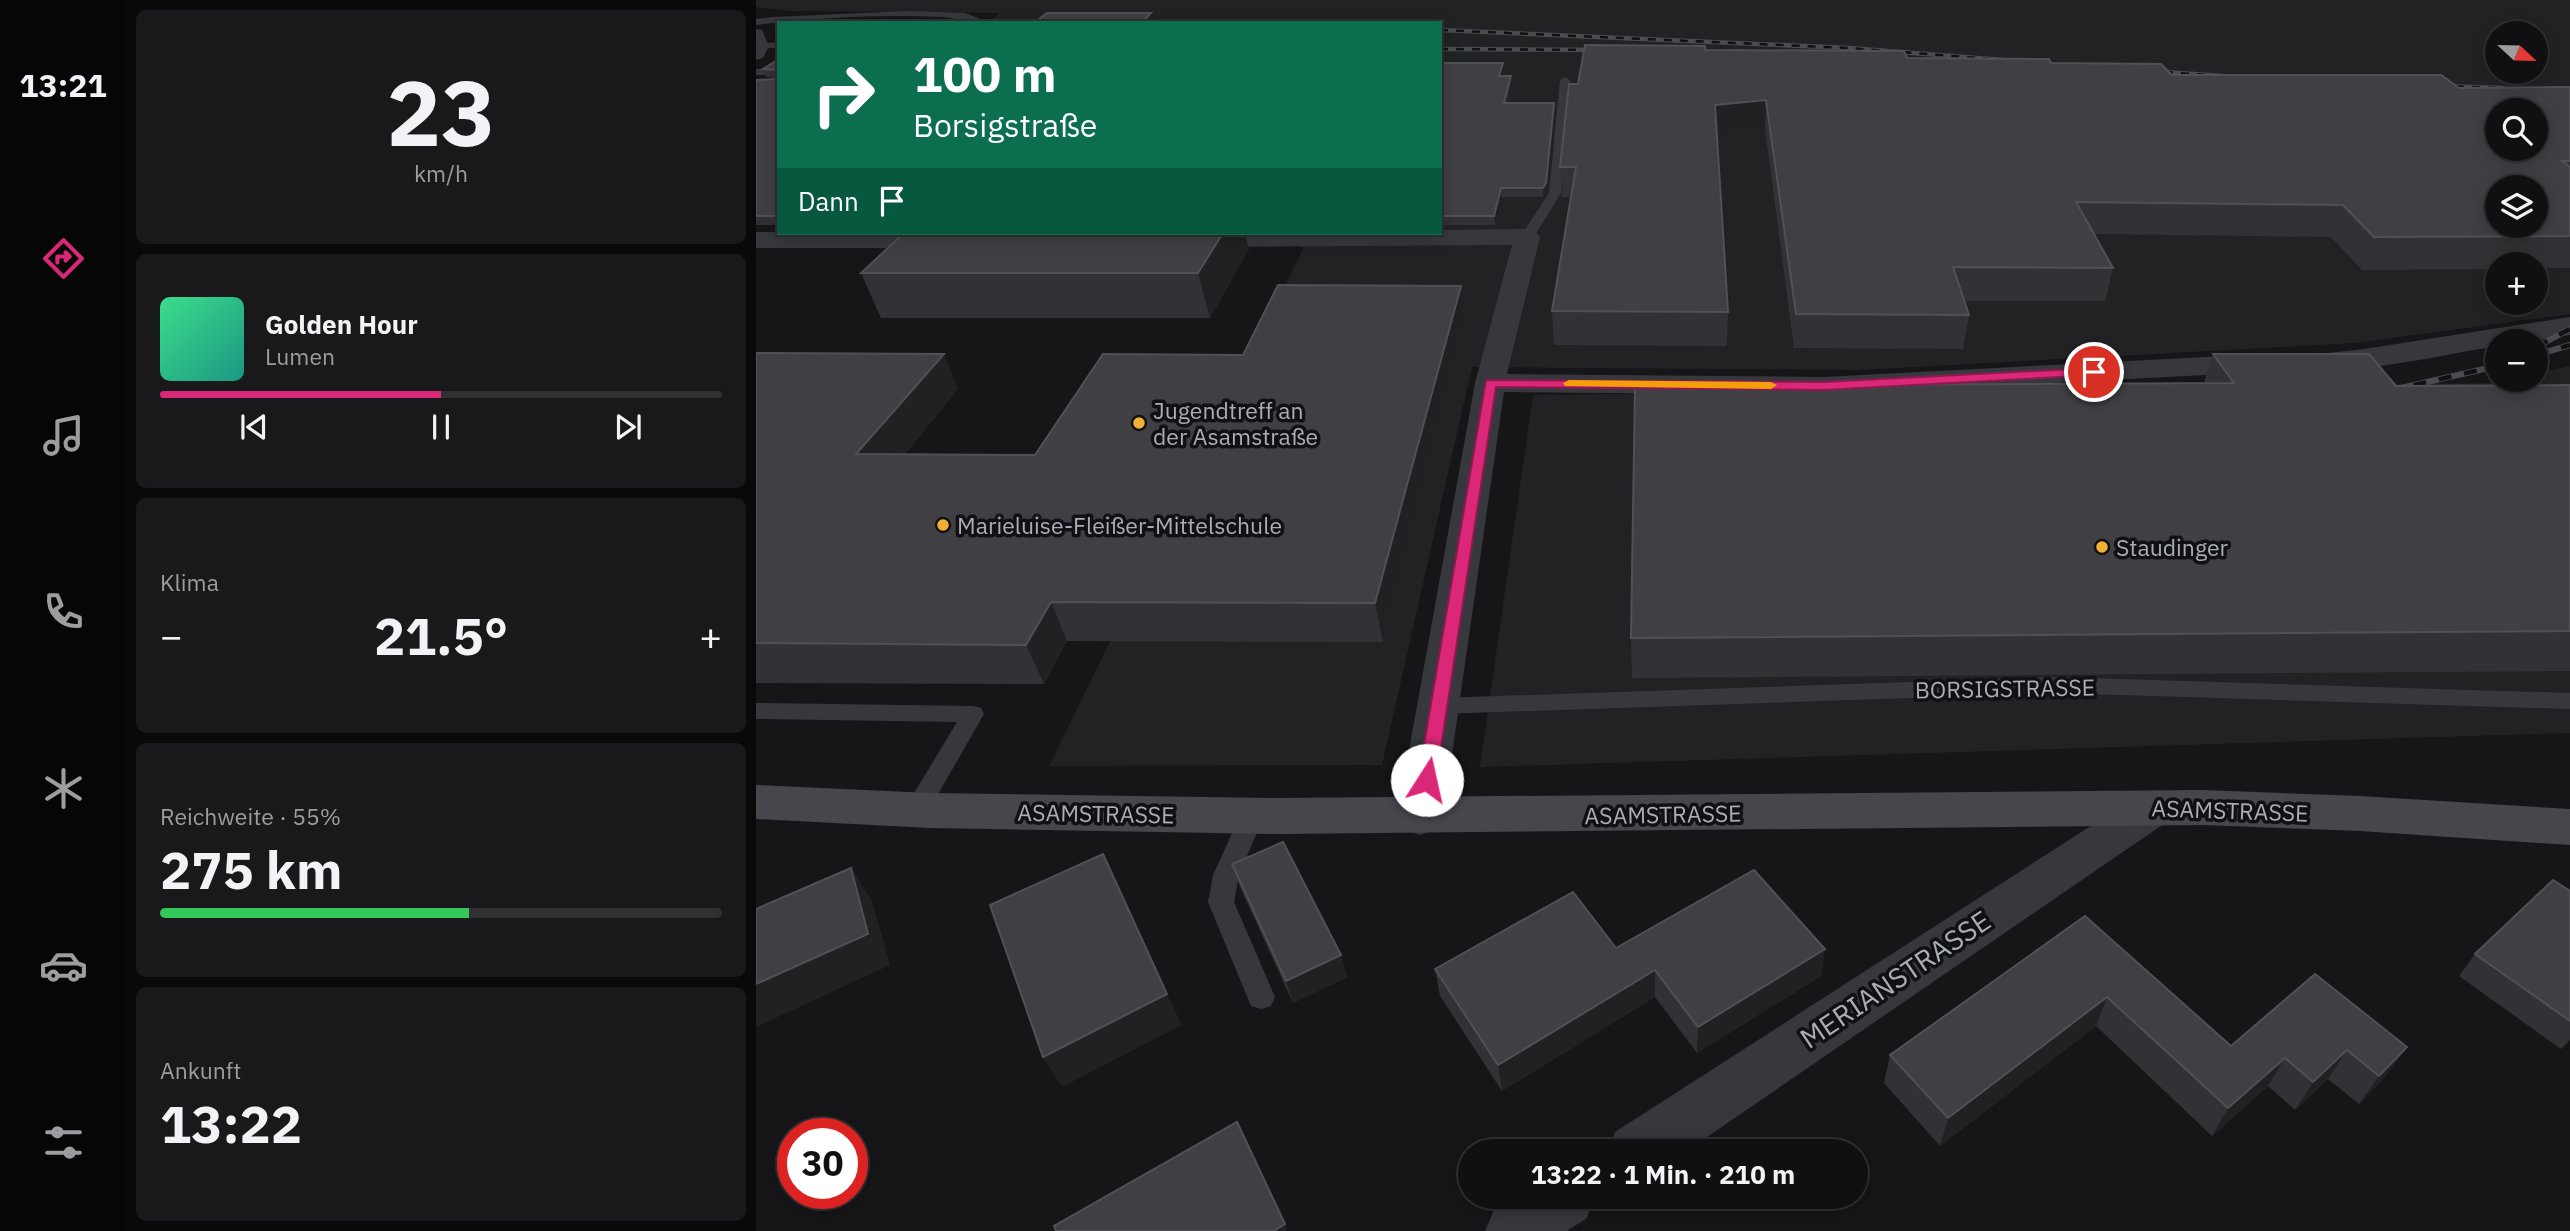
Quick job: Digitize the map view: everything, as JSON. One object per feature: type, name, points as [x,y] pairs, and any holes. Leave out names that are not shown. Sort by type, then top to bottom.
[{"type":"street","points":[[1168,239],[1527,237],[1490,383],[1420,817]]},
{"type":"street","points":[[756,240],[978,240]]},
{"type":"street","points":[[1490,383],[1824,386],[2364,358],[2570,326]]},
{"type":"street","name":"ASAMSTRASSE","points":[[756,802],[916,810],[1420,817],[2155,807],[2435,818],[2570,827]]},
{"type":"street","name":"MERIANSTRASSE","points":[[1654,1139],[2155,807]]},
{"type":"street","points":[[1515,1231],[1548,1209]]},
{"type":"lane","points":[[756,22],[817,15],[949,15],[974,17],[978,21]]},
{"type":"lane","points":[[756,72],[777,78]]},
{"type":"lane","points":[[756,83],[777,78]]},
{"type":"lane","points":[[1527,237],[1555,193],[1566,80]]},
{"type":"lane","name":"BORSIGSTRASSE","points":[[1440,706],[2057,685],[2570,701]]},
{"type":"lane","points":[[756,711],[973,714],[916,810]]},
{"type":"lane","points":[[1252,816],[1226,875],[1221,902],[1261,997]]},
{"type":"shaded area","points":[[756,0],[2570,0],[2570,314],[2355,343],[1859,370],[1472,367],[1382,765],[1049,766],[1303,249],[1299,235],[1442,235],[1442,21],[991,21],[999,13],[789,11],[756,7]]},
{"type":"shaded area","name":"Staudinger","points":[[2570,366],[2570,733],[1480,767],[1533,395],[2485,383],[2485,392],[2548,392],[2548,371]]},
{"type":"building","points":[[1047,13],[1151,13],[1143,21],[1037,21]]},
{"type":"building","points":[[1585,45],[1705,46],[1705,50],[1904,51],[1907,58],[2049,59],[2051,63],[2161,64],[2172,75],[2441,75],[2459,88],[2570,87],[2570,161],[2562,161],[2570,167],[2570,236],[2548,236],[2548,175],[2485,175],[2485,236],[2374,237],[2343,205],[2076,202],[2113,268],[1953,267],[1969,315],[1796,314],[1766,100],[1715,105],[1728,312],[1552,311],[1576,167],[1560,167],[1569,84],[1578,84]]},
{"type":"building","points":[[777,60],[777,70],[763,69]]},
{"type":"building","points":[[1442,63],[1503,63],[1499,76],[1511,76],[1504,103],[1554,103],[1546,183],[1543,188],[1501,188],[1494,216],[1442,216]]},
{"type":"building","points":[[777,79],[777,216],[756,216],[756,80]]},
{"type":"building","points":[[902,235],[1222,235],[1198,273],[861,273]]},
{"type":"building","points":[[1278,285],[1461,286],[1375,603],[1051,602],[1026,645],[756,643],[756,353],[944,354],[856,454],[1035,455],[1103,354],[1243,355]]},
{"type":"building","name":"Staudinger","points":[[2213,354],[2369,354],[2396,386],[2485,385],[2485,392],[2548,392],[2548,385],[2570,385],[2570,631],[1631,638],[1635,386],[2234,383]]},
{"type":"building","points":[[1283,842],[1341,955],[1286,981],[1232,864]]},
{"type":"building","points":[[1103,854],[1167,994],[1043,1057],[990,905]]},
{"type":"building","points":[[851,868],[868,934],[756,984],[756,909]]},
{"type":"building","points":[[1754,870],[1825,949],[1698,1027],[1655,970],[1498,1065],[1435,969],[1573,892],[1616,948]]},
{"type":"building","points":[[2553,880],[2570,891],[2570,1021],[2475,954]]},
{"type":"building","points":[[2085,916],[2231,1046],[2315,974],[2407,1047],[2379,1076],[2347,1050],[2313,1082],[2285,1058],[2228,1108],[2107,997],[1948,1118],[1890,1055]]},
{"type":"building","points":[[1237,1122],[1285,1224],[1274,1231],[1056,1231],[1054,1226]]},
{"type":"railway","points":[[1442,30],[1849,48],[2003,60]]},
{"type":"railway","points":[[1442,49],[1605,50]]},
{"type":"railway","points":[[2149,71],[2223,76]]},
{"type":"railway","points":[[2440,86],[2503,88]]},
{"type":"railway","points":[[2548,341],[2570,329]]},
{"type":"railway","points":[[2548,351],[2570,345]]},
{"type":"railway","points":[[2388,391],[2485,369]]},
{"type":"slow traffic","points":[[1569,383],[1771,385]]},
{"type":"place","name":"Jugendtreff an der Asamstraße","points":[[1139,423]]},
{"type":"place","name":"Marieluise-Fleißer-Mittelschule","points":[[943,525]]},
{"type":"place","name":"Staudinger","points":[[2102,547]]},
{"type":"route","points":[[1427,780],[1490,383],[1824,386],[2094,372]]}]
